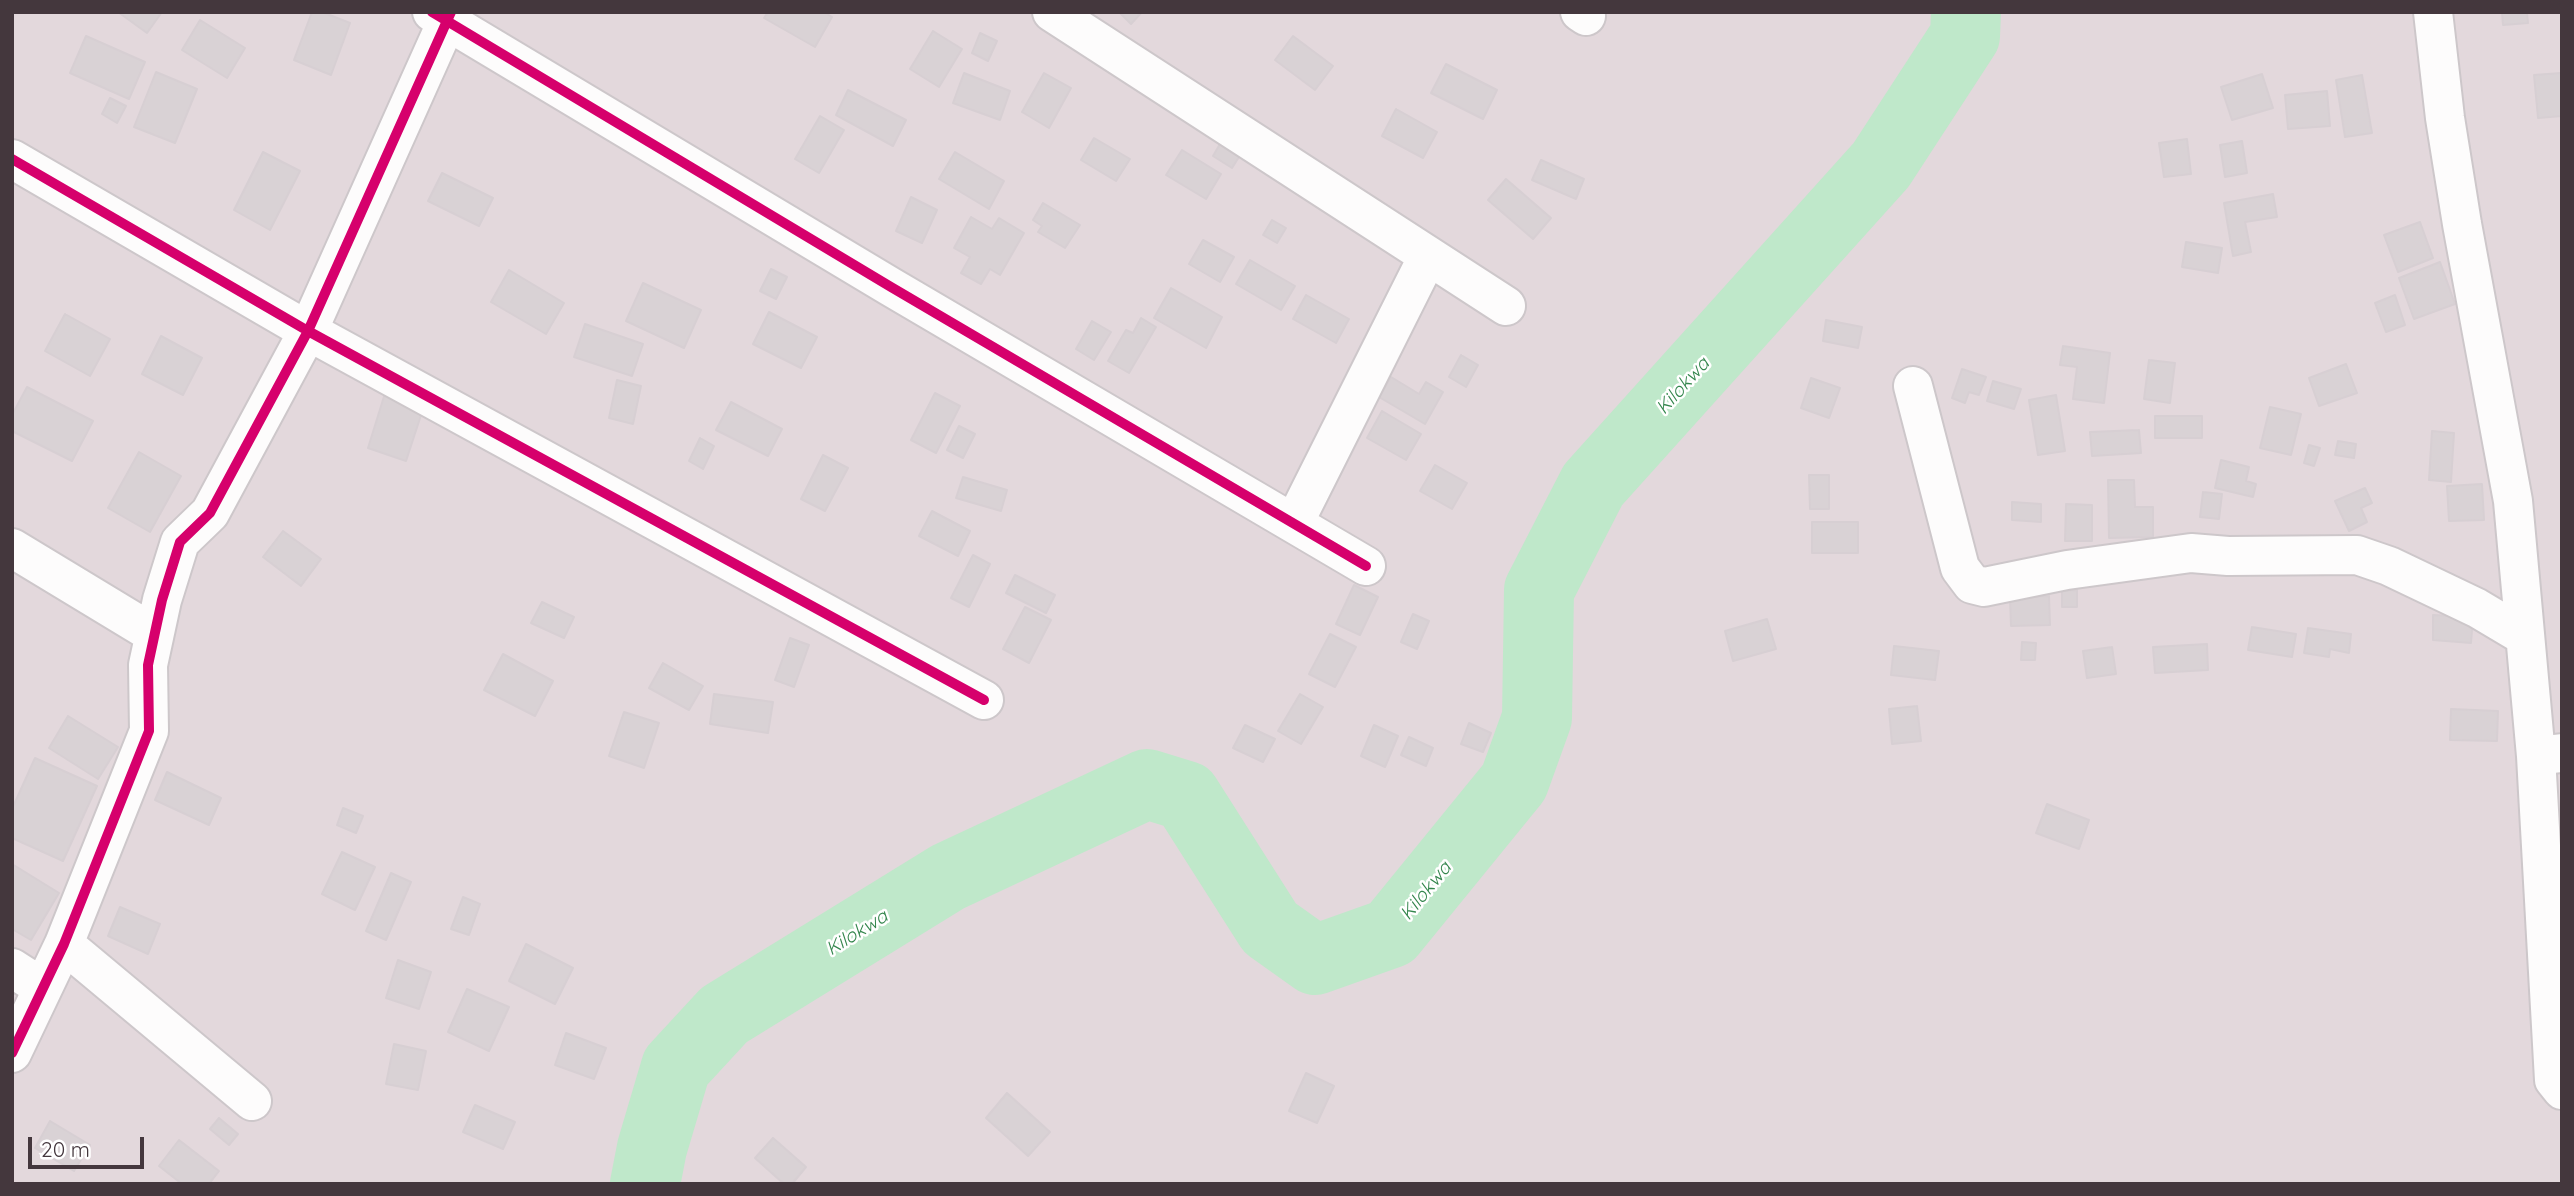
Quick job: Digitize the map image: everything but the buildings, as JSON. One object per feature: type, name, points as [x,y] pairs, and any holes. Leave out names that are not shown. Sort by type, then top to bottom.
[{"type":"street","points":[[1052,12],[1506,306]]},
{"type":"street","points":[[2434,12],[2445,118],[2462,224],[2514,501],[2524,636],[2549,754],[2554,1080],[2562,1090]]},
{"type":"street","points":[[12,1053],[28,978],[64,944],[149,731],[148,665],[162,600],[180,542],[210,513],[308,331],[443,15],[891,287],[1366,566]]},
{"type":"street","points":[[12,159],[308,331],[984,700]]},
{"type":"street","points":[[1294,523],[1428,256]]},
{"type":"street","points":[[1913,386],[1960,568],[1972,584],[1984,587],[2067,570],[2191,553],[2228,556],[2357,555],[2389,566],[2477,608],[2524,636]]},
{"type":"street","points":[[12,548],[154,634]]},
{"type":"street","points":[[64,944],[252,1101]]},
{"type":"shaded area","points":[[12,12],[2562,12],[2562,1184],[12,1184]]},
{"type":"waterway","name":"Kilokwa","points":[[645,1184],[652,1148],[676,1067],[724,1015],[948,877],[1147,784],[1186,796],[1270,928],[1315,960],[1391,933],[1514,782],[1537,718],[1539,590],[1593,485],[1881,165],[1965,36],[1966,12]]},
{"type":"cycle path","points":[[432,12],[891,287],[1366,566]]},
{"type":"cycle path","points":[[12,1053],[64,944],[149,731],[148,665],[162,600],[180,542],[210,513],[308,331],[451,12]]},
{"type":"cycle path","points":[[12,159],[308,331],[984,700]]}]
